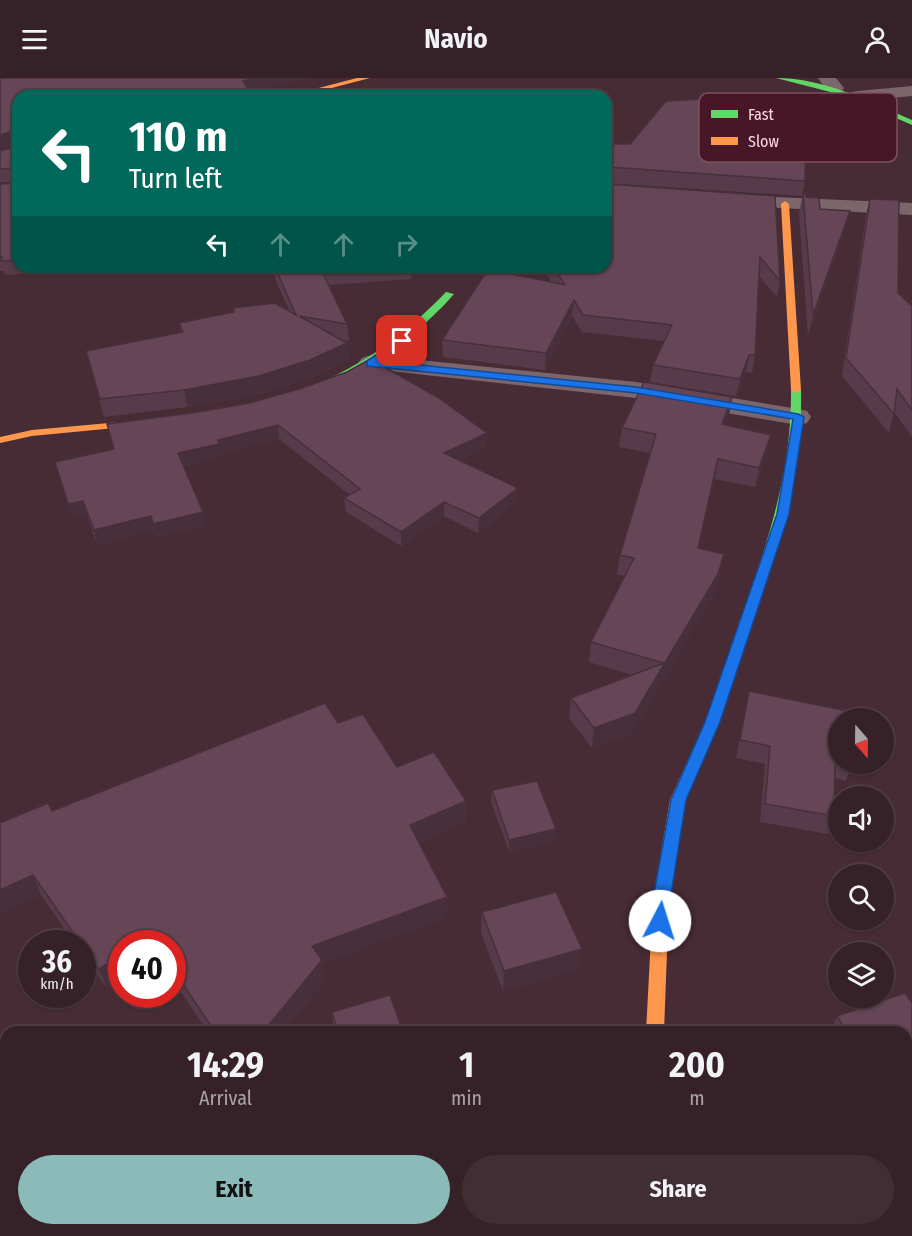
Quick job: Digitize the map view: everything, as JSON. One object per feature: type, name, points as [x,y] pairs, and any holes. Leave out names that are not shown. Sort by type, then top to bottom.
[{"type":"street","points":[[317,90],[366,78]]},
{"type":"street","points":[[780,78],[831,83],[852,93]]},
{"type":"street","points":[[885,93],[912,90]]},
{"type":"street","points":[[897,116],[912,123]]},
{"type":"street","points":[[726,200],[912,209]]},
{"type":"street","points":[[655,1026],[661,899],[678,800],[712,722],[783,514],[798,417],[785,204]]},
{"type":"street","points":[[325,384],[370,363],[417,329],[449,294]]},
{"type":"street","points":[[370,363],[636,390],[798,417]]},
{"type":"street","points":[[0,440],[32,433],[171,420]]},
{"type":"building","points":[[0,78],[255,78],[243,81],[248,90],[12,90],[12,131],[0,135]]},
{"type":"building","points":[[699,99],[699,162],[805,162],[805,181],[612,167],[612,144],[630,144],[666,101]]},
{"type":"building","points":[[12,147],[12,168],[0,169],[0,151]]},
{"type":"building","points":[[12,183],[12,260],[1,261],[2,257],[0,257],[0,184]]},
{"type":"building","points":[[612,184],[775,196],[780,281],[760,257],[755,355],[749,355],[740,379],[653,365],[672,325],[583,315],[574,300],[546,353],[442,340],[485,273],[507,273],[565,285],[557,273],[612,273]]},
{"type":"building","points":[[803,194],[806,194],[806,197],[819,198],[820,209],[850,211],[813,315]]},
{"type":"building","points":[[870,199],[899,200],[898,293],[912,306],[912,410],[897,389],[894,414],[846,358]]},
{"type":"building","points":[[278,273],[323,273],[347,324],[299,316],[347,343],[310,360],[259,376],[184,390],[100,399],[86,351],[183,332],[179,323],[234,312],[233,308],[275,303],[296,315]]},
{"type":"building","points":[[370,359],[439,398],[487,433],[444,453],[518,488],[479,518],[444,502],[401,532],[344,498],[360,489],[278,425],[218,440],[219,444],[178,453],[203,512],[153,524],[151,516],[94,530],[83,501],[68,504],[55,462],[114,449],[107,424],[249,403],[347,372]]},
{"type":"building","points":[[644,382],[732,397],[722,424],[771,435],[759,468],[718,459],[698,548],[724,554],[718,574],[635,713],[594,728],[571,698],[664,663],[591,642],[634,558],[620,555],[656,434],[622,428]]},
{"type":"building","points":[[749,691],[832,708],[828,708],[828,774],[835,774],[835,786],[828,786],[828,815],[765,804],[770,746],[740,740]]},
{"type":"building","points":[[325,703],[338,723],[363,714],[397,767],[434,752],[466,801],[410,825],[447,897],[312,946],[322,960],[268,1026],[211,1026],[186,989],[186,930],[108,930],[108,964],[99,969],[96,965],[96,930],[71,930],[33,875],[0,890],[0,823],[48,803],[52,811]]},
{"type":"building","points":[[537,781],[556,829],[509,840],[492,790]]},
{"type":"building","points":[[556,892],[582,949],[504,971],[482,912]]},
{"type":"building","points":[[905,993],[912,1003],[912,1026],[843,1026],[837,1016],[861,1008],[894,1008],[894,997]]},
{"type":"building","points":[[390,995],[401,1026],[336,1026],[332,1012]]},
{"type":"traffic: fast","points":[[780,78],[844,93]]},
{"type":"traffic: fast","points":[[897,116],[912,123]]},
{"type":"traffic: fast","points":[[334,380],[382,354],[423,320],[449,294]]},
{"type":"traffic: fast","points":[[745,626],[783,510],[794,451],[797,421],[796,390]]},
{"type":"traffic: slow","points":[[317,90],[366,78]]},
{"type":"traffic: slow","points":[[785,204],[796,390]]},
{"type":"traffic: slow","points":[[0,440],[32,433],[153,422]]},
{"type":"traffic: slow","points":[[655,1026],[661,899],[678,800],[712,722],[745,626]]},
{"type":"route","points":[[402,341],[370,363],[636,390],[798,417],[783,514],[712,722],[678,800],[661,899],[660,921]]}]
